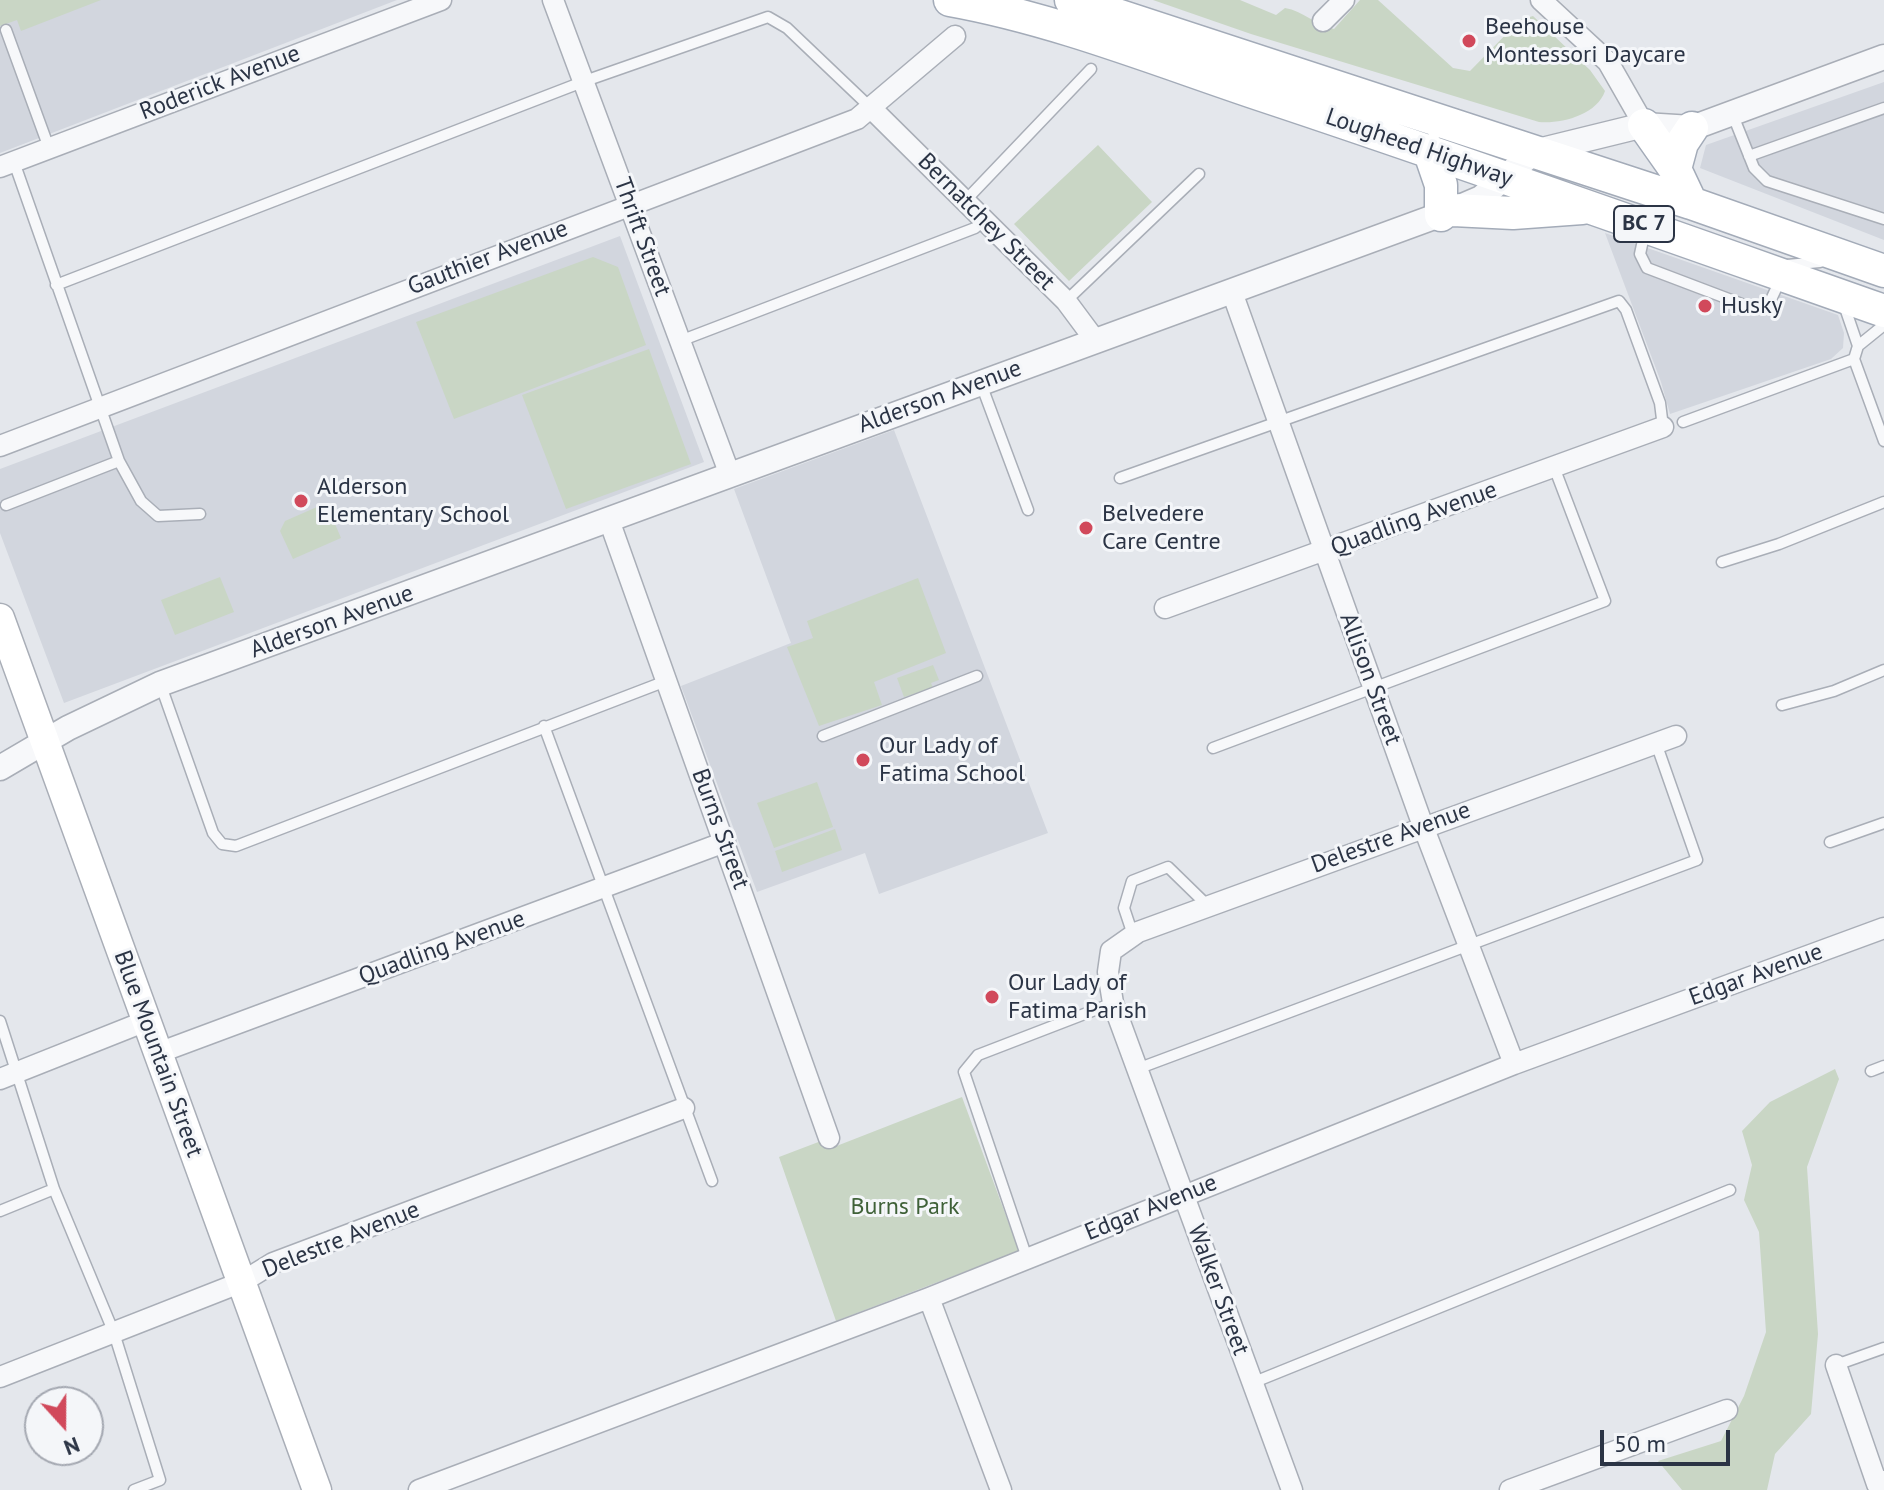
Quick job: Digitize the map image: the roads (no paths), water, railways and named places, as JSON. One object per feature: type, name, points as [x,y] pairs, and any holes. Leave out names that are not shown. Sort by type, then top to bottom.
[{"type":"main road","name":"Lougheed Highway","points":[[950,0],[984,6],[1085,36],[1429,150],[1884,311]]},
{"type":"main road","name":"Lougheed Highway","points":[[1071,0],[1691,203],[1873,267]]},
{"type":"main road","points":[[1644,125],[1675,169],[1691,203]]},
{"type":"main road","points":[[1675,169],[1682,143],[1692,128]]},
{"type":"main road","points":[[1429,150],[1447,212],[1513,213],[1595,207]]},
{"type":"main road","name":"Blue Mountain Street","points":[[0,618],[317,1490]]},
{"type":"street","name":"Roderick Avenue","points":[[7,165],[441,0]]},
{"type":"street","name":"Thrift Street","points":[[553,0],[730,475]]},
{"type":"street","points":[[1323,21],[1344,0]]},
{"type":"street","points":[[1541,0],[1608,62],[1644,125]]},
{"type":"street","name":"Gauthier Avenue","points":[[0,446],[857,119],[955,36]]},
{"type":"street","name":"Alderson Avenue","points":[[0,768],[119,701],[160,684],[1447,212],[1481,198],[1534,152],[1644,125],[1692,128],[1884,57]]},
{"type":"street","name":"Bernatchey Street","points":[[871,108],[1066,301],[1095,340]]},
{"type":"street","name":"Allison Street","points":[[1232,292],[1423,826],[1514,1064]]},
{"type":"street","name":"Quadling Avenue","points":[[1165,608],[1663,427]]},
{"type":"street","name":"Burns Street","points":[[609,520],[829,1138]]},
{"type":"street","name":"Delestre Avenue","points":[[1111,951],[1133,935],[1208,906],[1666,740]]},
{"type":"street","name":"Quadling Avenue","points":[[158,1053],[725,842]]},
{"type":"street","name":"Edgar Avenue","points":[[419,1490],[929,1298],[1514,1064],[1884,928]]},
{"type":"street","name":"Walker Street","points":[[1111,951],[1108,972],[1113,1003],[1292,1490]]},
{"type":"street","points":[[9,1076],[146,1021]]},
{"type":"street","name":"Delestre Avenue","points":[[0,1377],[242,1282],[273,1263],[684,1108]]},
{"type":"street","points":[[929,1298],[1001,1490]]},
{"type":"street","points":[[1836,1365],[1877,1484],[1884,1481]]},
{"type":"street","points":[[1510,1490],[1727,1410]]},
{"type":"lane","points":[[56,285],[585,81],[768,17],[787,28],[871,108]]},
{"type":"lane","points":[[6,30],[49,148]]},
{"type":"lane","points":[[965,201],[1091,69]]},
{"type":"lane","points":[[1749,156],[1884,108]]},
{"type":"lane","points":[[1732,113],[1749,156],[1767,181],[1884,219]]},
{"type":"lane","points":[[7,165],[56,285],[119,461],[141,501],[158,516],[200,514]]},
{"type":"lane","points":[[1066,301],[1199,174]]},
{"type":"lane","points":[[680,341],[975,228],[984,220]]},
{"type":"lane","points":[[1646,225],[1640,254],[1647,268],[1755,309],[1769,304],[1787,265],[1796,261],[1873,267]]},
{"type":"lane","points":[[1840,296],[1858,346]]},
{"type":"lane","points":[[1120,478],[1619,301],[1626,310],[1660,403],[1663,427]]},
{"type":"lane","points":[[1884,325],[1858,346],[1854,359],[1884,441]]},
{"type":"lane","points":[[1683,422],[1854,359]]},
{"type":"lane","points":[[981,382],[1028,510]]},
{"type":"lane","points":[[6,505],[119,461]]},
{"type":"lane","points":[[1213,748],[1605,601],[1554,467]]},
{"type":"lane","points":[[1722,562],[1779,544],[1884,502]]},
{"type":"lane","points":[[1782,705],[1834,691],[1884,670]]},
{"type":"lane","points":[[823,736],[977,676]]},
{"type":"lane","points":[[160,684],[213,833],[222,844],[236,846],[666,681]]},
{"type":"lane","points":[[544,726],[712,1181]]},
{"type":"lane","points":[[1137,1069],[1697,860],[1666,740]]},
{"type":"lane","points":[[1830,842],[1884,823]]},
{"type":"lane","points":[[1133,935],[1124,908],[1132,881],[1144,876],[1168,867],[1208,906]]},
{"type":"lane","points":[[1027,1258],[964,1072],[978,1055],[1113,1003]]},
{"type":"lane","points":[[0,1021],[9,1076],[114,1333],[160,1480],[134,1490]]},
{"type":"lane","points":[[1871,1071],[1884,1066]]},
{"type":"lane","points":[[0,1211],[54,1189]]},
{"type":"lane","points":[[1252,1383],[1730,1190]]},
{"type":"lane","points":[[1836,1365],[1884,1348]]},
{"type":"place","name":"Beehouse Montessori Daycare","points":[[1469,41]]},
{"type":"place","name":"Husky","points":[[1705,306]]},
{"type":"place","name":"Alderson Elementary School","points":[[301,501]]},
{"type":"place","name":"Belvedere Care Centre","points":[[1086,528]]},
{"type":"place","name":"Our Lady of Fatima School","points":[[863,760]]},
{"type":"place","name":"Our Lady of Fatima Parish","points":[[992,997]]},
{"type":"park label","name":"Burns Park","points":[[905,1207]]}]
